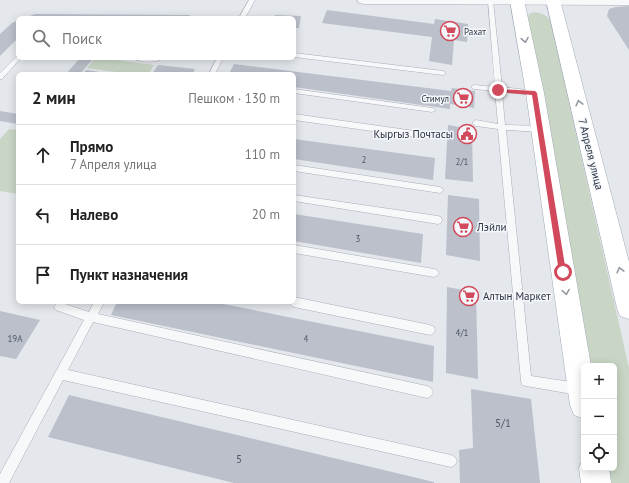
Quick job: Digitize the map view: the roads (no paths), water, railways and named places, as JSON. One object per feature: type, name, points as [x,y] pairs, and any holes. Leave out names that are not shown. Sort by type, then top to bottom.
[{"type":"main road","points":[[518,1],[535,93],[581,385]]},
{"type":"main road","name":"7 Апреля улица","points":[[553,1],[629,308]]},
{"type":"main road","points":[[594,471],[596,483]]},
{"type":"street","points":[[364,0],[629,1]]},
{"type":"lane","points":[[243,16],[252,0]]},
{"type":"lane","points":[[490,1],[526,381],[581,396]]},
{"type":"lane","points":[[296,55],[443,73]]},
{"type":"lane","points":[[0,77],[16,60]]},
{"type":"lane","points":[[213,72],[219,60]]},
{"type":"lane","points":[[474,88],[535,93]]},
{"type":"lane","points":[[296,91],[432,110]]},
{"type":"lane","points":[[296,117],[429,136]]},
{"type":"lane","points":[[476,122],[502,127],[540,129]]},
{"type":"lane","points":[[296,168],[440,190]]},
{"type":"lane","points":[[296,198],[438,220]]},
{"type":"lane","points":[[296,249],[434,273]]},
{"type":"lane","points":[[296,302],[430,330]]},
{"type":"lane","points":[[2,483],[98,304]]},
{"type":"lane","points":[[59,307],[91,317],[427,392]]},
{"type":"lane","points":[[61,374],[451,461]]},
{"type":"place","name":"Рахат","points":[[450,31]]},
{"type":"place","name":"Стимул","points":[[463,98]]},
{"type":"place","name":"Кыргыз Почтасы","points":[[467,134]]},
{"type":"place","name":"Лэйли","points":[[463,227]]},
{"type":"place","name":"Алтын Маркет","points":[[469,296]]}]
